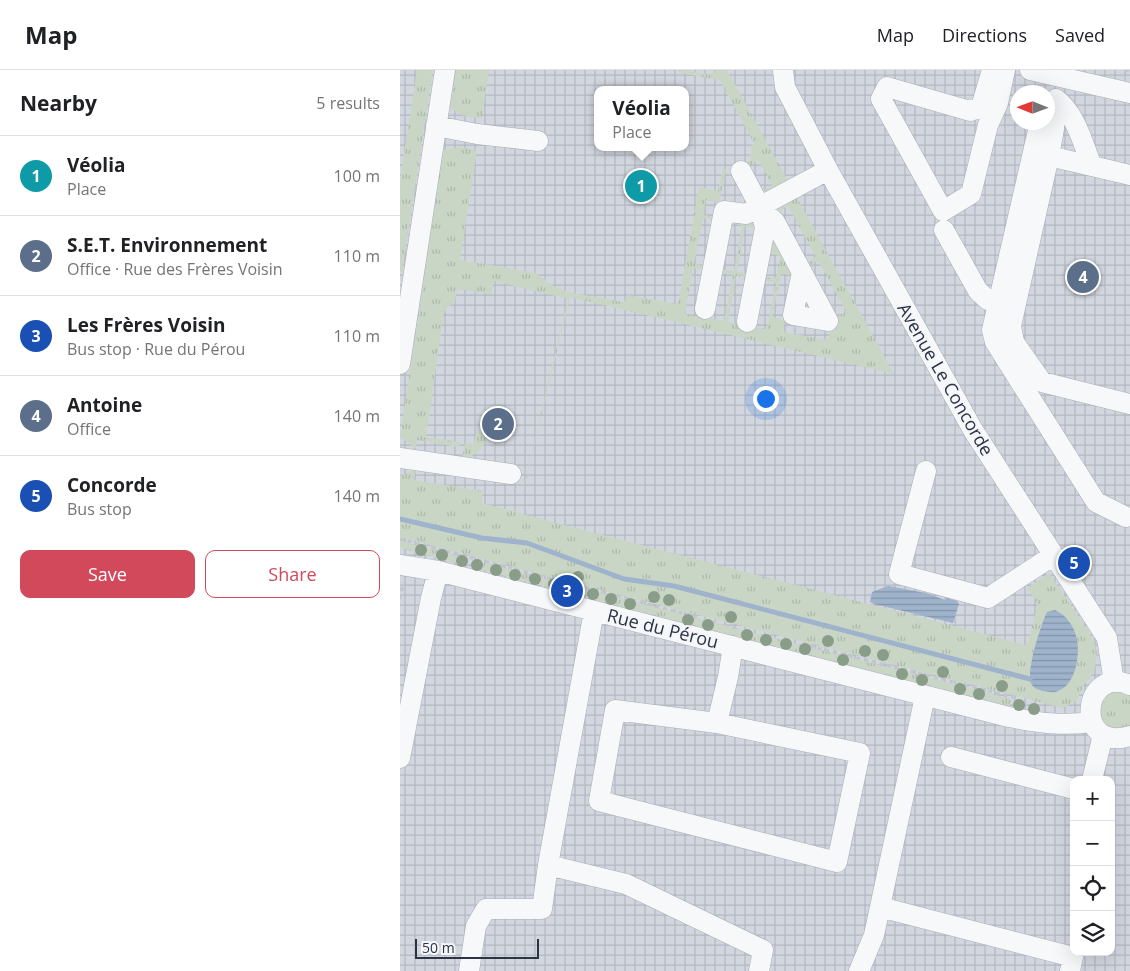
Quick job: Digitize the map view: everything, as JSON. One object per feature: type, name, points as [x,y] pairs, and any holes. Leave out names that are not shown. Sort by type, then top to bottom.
[{"type":"street","points":[[400,364],[445,70]]},
{"type":"street","name":"Avenue Le Concorde","points":[[783,70],[785,87],[828,170],[973,430],[1107,638],[1122,683]]},
{"type":"street","points":[[970,111],[981,107],[992,70]]},
{"type":"street","points":[[988,125],[970,111],[887,87],[881,98],[943,211],[971,194],[988,125],[998,104],[1005,70]]},
{"type":"street","points":[[1030,70],[1064,75],[1130,93]]},
{"type":"street","points":[[1055,97],[1064,75]]},
{"type":"street","points":[[1055,104],[1064,105],[1070,115],[1092,166]]},
{"type":"street","points":[[436,126],[477,134],[538,142]]},
{"type":"street","points":[[1038,130],[992,330],[995,342],[1096,502],[1129,523]]},
{"type":"street","points":[[1054,130],[1011,326],[1014,342],[1042,382],[1130,404]]},
{"type":"street","points":[[1049,156],[1130,175]]},
{"type":"street","points":[[705,309],[724,211],[746,214],[828,170]]},
{"type":"street","points":[[741,171],[760,207],[765,228],[747,322]]},
{"type":"street","points":[[760,207],[775,222],[802,272]]},
{"type":"street","points":[[944,230],[978,291],[988,300],[997,302]]},
{"type":"street","points":[[400,458],[511,474]]},
{"type":"street","points":[[926,471],[899,574],[988,598],[1054,555]]},
{"type":"street","name":"Rue du Pérou","points":[[400,565],[438,571],[965,707],[1042,724],[1098,728],[1112,738],[1121,739],[1130,736]]},
{"type":"street","points":[[400,758],[438,571]]},
{"type":"street","points":[[469,971],[476,926],[486,909],[542,909],[548,865],[594,611]]},
{"type":"street","points":[[717,723],[733,646]]},
{"type":"street","points":[[1092,776],[1098,728],[1090,714],[1093,697],[1098,690],[1106,685],[1122,683]]},
{"type":"street","points":[[859,971],[874,935],[925,696]]},
{"type":"street","points":[[614,710],[717,723],[860,753],[837,862],[599,801],[614,710]]},
{"type":"street","points":[[951,757],[1070,788]]},
{"type":"street","points":[[548,865],[626,884],[763,950],[759,971]]},
{"type":"street","points":[[880,907],[1073,957],[1070,971]]},
{"type":"path","points":[[1125,70],[1130,71]]},
{"type":"path","points":[[400,539],[705,619]]},
{"type":"path","points":[[801,643],[1022,700]]},
{"type":"shaded area","points":[[400,70],[1130,70],[1130,971],[400,971]]},
{"type":"green space","points":[[417,70],[433,70],[402,272],[400,272],[400,180]]},
{"type":"green space","points":[[456,70],[489,70],[482,117],[469,117],[450,108]]},
{"type":"green space","points":[[678,70],[714,73],[716,70],[727,70],[788,181],[763,195],[762,192],[772,186],[759,161],[747,167],[745,163],[751,159],[749,155],[753,152],[750,146],[754,143],[720,80],[680,73]]},
{"type":"green space","points":[[461,147],[477,150],[460,260],[536,273],[550,284],[567,292],[622,302],[626,300],[627,295],[678,304],[699,187],[718,191],[723,169],[726,169],[719,202],[706,200],[703,215],[716,217],[716,220],[703,218],[694,264],[706,266],[706,269],[693,268],[685,314],[724,321],[733,275],[720,273],[721,269],[734,271],[742,226],[730,223],[730,220],[758,225],[757,228],[745,226],[737,272],[749,274],[748,277],[736,276],[728,322],[767,329],[776,283],[763,280],[764,277],[776,278],[780,256],[768,253],[771,235],[794,275],[781,274],[772,317],[785,320],[783,332],[828,340],[833,319],[846,311],[818,261],[807,266],[806,263],[816,257],[788,206],[777,212],[775,209],[797,198],[894,374],[570,297],[518,513],[1027,645],[1038,604],[1027,588],[1049,573],[1087,629],[1097,653],[1095,668],[1076,701],[1063,708],[400,537],[400,475],[412,472],[413,469],[416,469],[414,480],[483,491],[481,503],[518,512],[568,299],[494,281],[491,294],[457,289],[455,302],[444,312],[426,437],[460,442],[459,447],[417,440],[416,449],[400,437],[443,150]],"holes":[[[1041,623],[1076,668],[1069,681],[1061,688],[1052,691],[1037,689],[1031,671]]]},
{"type":"green space","points":[[476,432],[488,434],[484,443],[479,451],[462,459],[465,443],[474,444]]},
{"type":"green space","points":[[400,541],[466,558],[464,565],[407,550],[400,547]]},
{"type":"green space","points":[[473,560],[557,582],[555,589],[471,567]]},
{"type":"green space","points":[[566,584],[1011,699],[1010,706],[588,598],[588,595],[565,588]]},
{"type":"green space","points":[[1114,691],[1130,695],[1130,725],[1114,730],[1103,723],[1099,703],[1102,697]]},
{"type":"water","points":[[888,586],[926,593],[945,600],[947,598],[957,601],[959,604],[953,623],[870,602],[872,592]]},
{"type":"water","points":[[1055,610],[1063,615],[1072,626],[1077,639],[1078,654],[1075,670],[1068,684],[1062,689],[1052,692],[1036,688],[1032,685],[1030,677],[1035,648],[1044,618],[1047,612]]},
{"type":"waterway","points":[[400,519],[482,538],[527,543],[624,579],[674,586],[1030,679]]},
{"type":"place","name":"Véolia","points":[[641,186]]},
{"type":"place","name":"Antoine","points":[[1083,277]]},
{"type":"place","name":"S.E.T. Environnement","points":[[498,424]]},
{"type":"place","name":"Concorde","points":[[1074,563]]},
{"type":"place","name":"Les Frères Voisin","points":[[567,591]]}]
